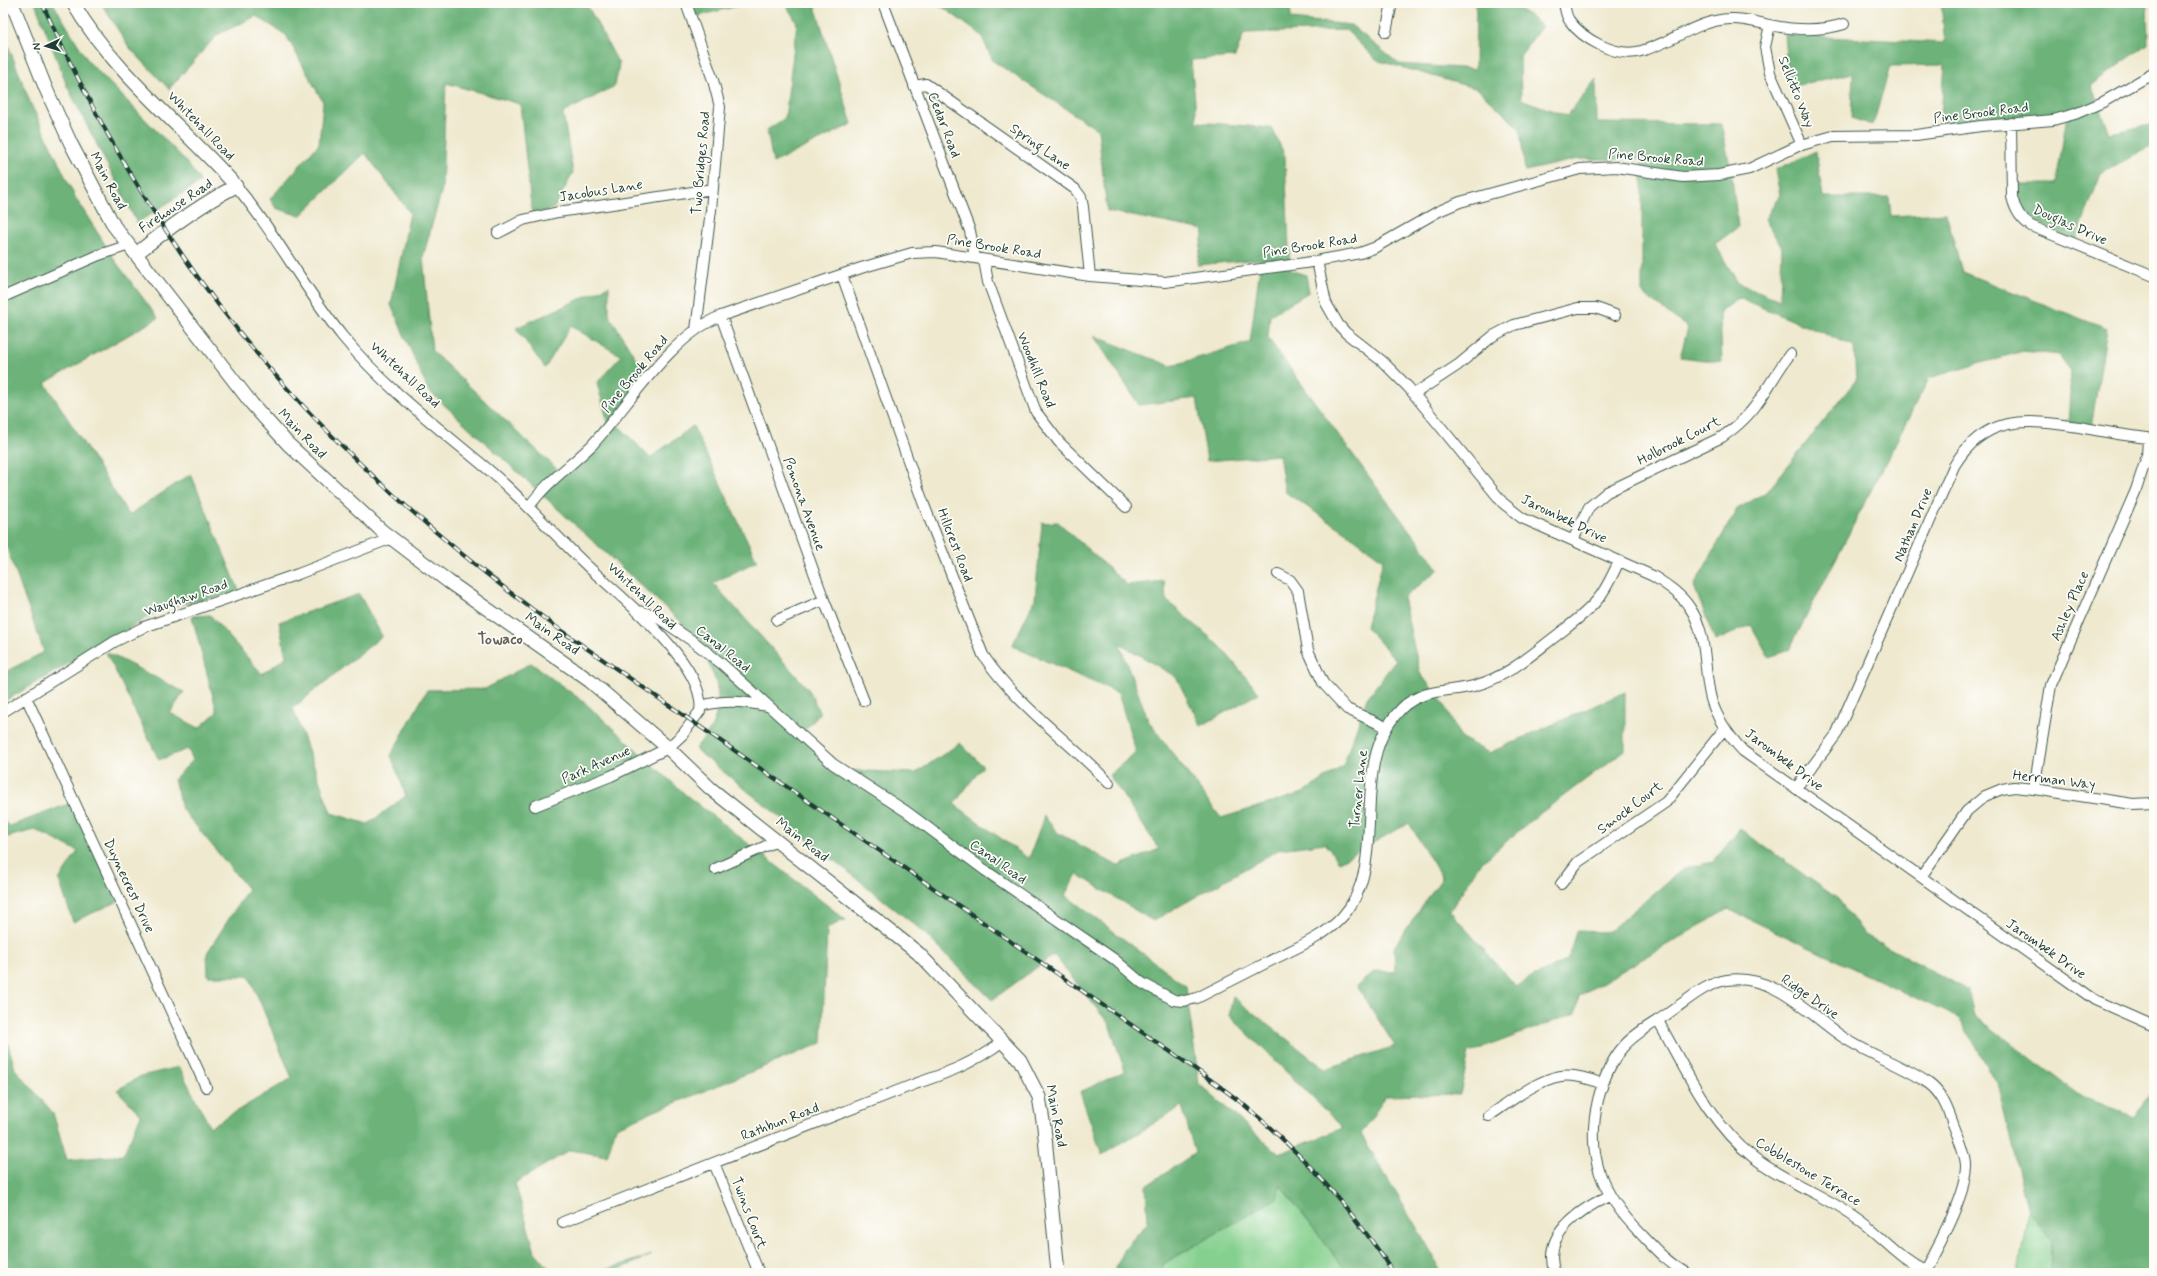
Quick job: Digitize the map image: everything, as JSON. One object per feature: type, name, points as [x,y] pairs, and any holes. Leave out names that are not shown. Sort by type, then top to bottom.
[{"type":"main road","name":"Main Road","points":[[12,3],[46,89],[71,144],[114,226],[248,399],[276,431],[338,492],[392,538],[449,582],[590,681],[668,748],[711,789],[918,953],[1020,1060],[1039,1097],[1044,1126],[1058,1273]]},
{"type":"main road","name":"Whitehall Road","points":[[73,3],[94,35],[125,72],[211,158],[236,186]]},
{"type":"main road","name":"Firehouse Road","points":[[132,250],[159,235],[210,200],[236,186]]},
{"type":"street","name":"Two Bridges Road","points":[[686,3],[718,95],[720,107],[713,189],[696,330]]},
{"type":"street","name":"Cedar Road","points":[[883,3],[979,258]]},
{"type":"street","points":[[1386,32],[1392,3]]},
{"type":"street","points":[[1564,3],[1569,20],[1592,42],[1616,51],[1640,52],[1715,20],[1740,18],[1770,25],[1808,30],[1826,30],[1844,24]]},
{"type":"street","name":"Sellitto Way","points":[[1770,25],[1766,47],[1768,66],[1802,145]]},
{"type":"street","name":"Pine Brook Road","points":[[529,507],[539,493],[579,458],[600,436],[668,355],[696,330],[721,316],[912,253],[936,252],[1090,276],[1166,282],[1190,280],[1317,261],[1345,256],[1374,248],[1439,211],[1460,202],[1580,169],[1616,167],[1683,176],[1719,175],[1749,169],[1802,145],[1833,136],[1916,135],[2011,123],[2053,120],[2075,114],[2103,102],[2154,73]]},
{"type":"street","name":"Spring Lane","points":[[914,86],[926,84],[1075,189],[1081,197],[1083,207],[1090,276]]},
{"type":"street","name":"Douglas Drive","points":[[2011,123],[2012,197],[2016,209],[2022,219],[2031,226],[2154,276]]},
{"type":"street","name":"Whitehall Road","points":[[236,186],[343,337],[387,382],[529,507],[635,610],[677,654],[691,674],[701,706]]},
{"type":"street","name":"Jacobus Lane","points":[[498,233],[523,220],[558,212],[713,189]]},
{"type":"street","points":[[3,296],[99,255],[132,250]]},
{"type":"street","name":"Woodhill Road","points":[[979,258],[1036,412],[1059,442],[1126,507]]},
{"type":"street","name":"Jarombek Drive","points":[[1317,261],[1326,303],[1338,324],[1346,333],[1382,361],[1414,394],[1503,503],[1522,518],[1653,576],[1668,586],[1689,607],[1700,628],[1712,700],[1725,728],[1743,750],[2095,1000],[2154,1026]]},
{"type":"street","name":"Hillcrest Road","points":[[842,275],[924,505],[983,655],[998,676],[1014,693],[1109,783]]},
{"type":"street","points":[[1414,394],[1458,364],[1493,336],[1514,325],[1578,308],[1596,308],[1615,316]]},
{"type":"street","name":"Pomona Avenue","points":[[721,316],[824,600],[864,701]]},
{"type":"street","name":"Holbrook Court","points":[[1573,540],[1589,507],[1607,492],[1722,437],[1741,423],[1758,405],[1790,354]]},
{"type":"street","name":"Nathan Drive","points":[[1796,788],[1836,735],[1954,466],[1967,447],[1996,426],[2026,421],[2151,439]]},
{"type":"street","name":"Ashley Place","points":[[2034,789],[2051,685],[2136,490],[2148,456],[2151,439]]},
{"type":"street","name":"Waughaw Road","points":[[3,712],[114,642],[144,627],[298,574],[392,538]]},
{"type":"street","name":"Turner Lane","points":[[1225,984],[1325,932],[1339,921],[1350,907],[1364,874],[1373,769],[1378,745],[1386,727],[1404,706],[1425,694],[1477,685],[1505,674],[1592,607],[1606,588],[1618,561]]},
{"type":"street","points":[[1278,574],[1290,580],[1298,591],[1308,650],[1322,683],[1347,709],[1386,727]]},
{"type":"street","points":[[777,620],[824,600]]},
{"type":"street","name":"Canal Road","points":[[635,610],[654,615],[694,642],[722,664],[833,764],[908,812],[973,861],[1114,959],[1147,986],[1174,1000],[1184,1001],[1197,998],[1225,984]]},
{"type":"street","name":"Duynecrest Drive","points":[[26,697],[206,1087]]},
{"type":"street","points":[[668,748],[683,734],[700,710],[701,706],[715,702],[733,700],[768,706]]},
{"type":"street","name":"Smock Court","points":[[1562,884],[1578,862],[1666,802],[1725,728]]},
{"type":"street","name":"Park Avenue","points":[[535,806],[611,776],[668,748]]},
{"type":"street","name":"Herrman Way","points":[[1921,877],[1962,818],[1975,803],[1985,796],[2002,789],[2014,787],[2133,804],[2154,803]]},
{"type":"street","points":[[715,870],[777,841]]},
{"type":"street","name":"Ridge Drive","points":[[1686,1273],[1670,1263],[1658,1252],[1624,1217],[1609,1196],[1596,1160],[1593,1136],[1596,1112],[1603,1084],[1609,1068],[1622,1048],[1630,1039],[1708,986],[1737,979],[1761,983],[1783,992],[1851,1043],[1928,1083],[1947,1107],[1963,1152],[1966,1167],[1959,1196],[1937,1248],[1924,1272]]},
{"type":"street","name":"Cobblestone Terrace","points":[[1658,1020],[1712,1114],[1740,1146],[1768,1167],[1857,1218],[1893,1251],[1924,1272]]},
{"type":"street","name":"Rathbun Road","points":[[563,1222],[961,1068],[983,1056],[1003,1041]]},
{"type":"street","points":[[1489,1116],[1543,1082],[1554,1077],[1578,1076],[1603,1084]]},
{"type":"street","name":"Twins Court","points":[[714,1163],[759,1273]]},
{"type":"street","points":[[1555,1273],[1552,1258],[1554,1241],[1570,1220],[1579,1212],[1609,1196]]},
{"type":"green space","points":[[35,3],[53,3],[88,61],[181,156],[198,177],[200,182],[137,223],[67,86]]},
{"type":"green space","points":[[101,3],[586,3],[619,64],[615,86],[563,113],[573,173],[554,208],[532,215],[520,104],[446,83],[442,189],[423,257],[432,351],[563,475],[609,426],[597,383],[621,356],[571,326],[545,368],[516,328],[609,286],[609,315],[648,378],[614,421],[650,458],[693,426],[757,561],[713,583],[809,690],[820,714],[801,734],[842,770],[916,773],[960,743],[983,766],[954,804],[1029,859],[1044,816],[1058,833],[1118,866],[1159,849],[1109,775],[1136,752],[1118,693],[1012,646],[1035,599],[1042,523],[1058,522],[1127,585],[1164,581],[1166,600],[1220,646],[1259,693],[1201,726],[1176,677],[1119,643],[1149,722],[1221,818],[1303,793],[1343,766],[1367,698],[1396,660],[1366,627],[1383,560],[1348,534],[1285,492],[1279,455],[1207,461],[1197,398],[1139,405],[1094,336],[1171,366],[1250,342],[1261,259],[1197,265],[1204,230],[1107,211],[1098,130],[993,61],[981,35],[937,3],[1290,3],[1291,19],[1351,25],[1399,64],[1475,69],[1476,3],[1513,3],[1542,26],[1520,56],[1521,99],[1567,116],[1596,79],[1597,123],[1721,124],[1731,170],[1738,227],[1715,244],[1738,283],[1780,300],[1782,248],[1765,219],[1780,195],[1775,170],[1816,151],[1823,197],[1889,197],[1891,216],[1946,213],[1962,272],[2107,329],[2091,427],[2068,426],[2071,371],[2059,355],[2023,351],[1929,378],[1789,650],[1769,657],[1751,625],[1715,641],[1694,586],[1737,509],[1767,492],[1856,380],[1854,346],[1739,298],[1720,312],[1722,362],[1680,357],[1688,328],[1642,293],[1642,159],[1578,159],[1525,171],[1520,129],[1478,89],[1376,60],[1346,30],[1244,33],[1235,57],[1191,60],[1197,122],[1272,128],[1285,156],[1290,270],[1306,275],[1309,292],[1270,315],[1268,338],[1381,493],[1439,569],[1403,598],[1420,673],[1443,703],[1460,737],[1489,753],[1625,692],[1625,750],[1530,821],[1479,865],[1450,911],[1516,986],[1568,959],[1576,931],[1608,932],[1684,868],[1713,862],[1740,829],[1838,899],[1865,935],[1968,990],[1974,1015],[2081,1096],[2135,1117],[2154,1086],[2154,1273],[2051,1273],[2052,1240],[2028,1211],[1997,1083],[1960,1019],[1728,909],[1579,996],[1576,1013],[1469,1053],[1460,1094],[1386,1096],[1361,1134],[1433,1255],[1440,1273],[1348,1273],[1280,1185],[1277,1198],[1163,1264],[1162,1273],[1113,1273],[1126,1247],[1148,1222],[1146,1186],[1195,1153],[1182,1106],[1102,1155],[1080,1092],[1125,1071],[1109,1024],[1054,955],[992,1000],[921,930],[695,749],[713,725],[718,693],[711,668],[681,622],[428,390],[391,305],[410,213],[365,153],[300,216],[276,208],[270,199],[319,144],[323,102],[286,35],[256,16],[217,35],[169,89],[129,47]],"holes":[[[1409,823],[1442,878],[1394,947],[1395,972],[1375,971],[1357,986],[1395,1046],[1325,1069],[1233,997],[1229,1015],[1343,1128],[1279,1154],[1199,1084],[1186,986],[1065,895],[1077,874],[1153,921],[1280,849],[1325,843],[1339,862]]]},
{"type":"green space","points":[[692,3],[750,3],[693,17]]},
{"type":"green space","points":[[785,3],[814,3],[852,124],[773,163],[767,130],[785,118],[797,23]]},
{"type":"green space","points":[[1790,3],[1821,3],[1816,9]]},
{"type":"green space","points":[[1941,3],[2147,3],[2148,44],[2091,85],[2110,133],[2154,124],[2154,145],[2101,174],[2075,242],[2018,213],[2011,184],[2056,184],[2067,116],[1940,128],[1945,65],[1890,66],[1873,125],[1851,118],[1853,73],[1789,87],[1784,35],[1945,43]]},
{"type":"green space","points":[[3,32],[30,102],[75,197],[116,262],[158,318],[45,383],[129,515],[191,474],[240,593],[165,607],[3,702],[3,673],[44,652],[3,537]]},
{"type":"green space","points":[[359,594],[382,636],[293,708],[331,813],[368,824],[406,796],[391,755],[427,690],[485,689],[531,663],[584,702],[686,795],[846,920],[843,920],[827,929],[822,1043],[616,1127],[607,1156],[570,1150],[515,1183],[535,1252],[553,1273],[3,1273],[3,1026],[15,1069],[53,1113],[67,1160],[123,1155],[141,1115],[117,1090],[141,1076],[179,1067],[210,1127],[292,1078],[249,976],[208,976],[207,953],[248,889],[182,809],[174,779],[193,760],[188,749],[159,760],[106,652],[184,692],[170,713],[199,728],[217,712],[192,616],[210,615],[262,674],[286,657],[279,622]]},
{"type":"green space","points":[[74,802],[119,901],[73,922],[59,880],[78,851],[35,830],[3,838],[3,820],[10,826]]},
{"type":"green space","points":[[1280,1185],[1348,1273],[1162,1273],[1163,1264],[1277,1198]]},
{"type":"green space","points":[[2028,1211],[2052,1240],[2051,1273],[2018,1273]]},
{"type":"green space","points":[[652,1255],[611,1273],[595,1273]]},
{"type":"railway","points":[[42,3],[89,100],[115,148],[172,240],[203,284],[270,369],[303,406],[337,441],[409,509],[446,541],[563,632],[1191,1066],[1243,1104],[1286,1142],[1325,1183],[1361,1226],[1394,1273]]},
{"type":"district","name":"Towaco","points":[[500,639]]}]
